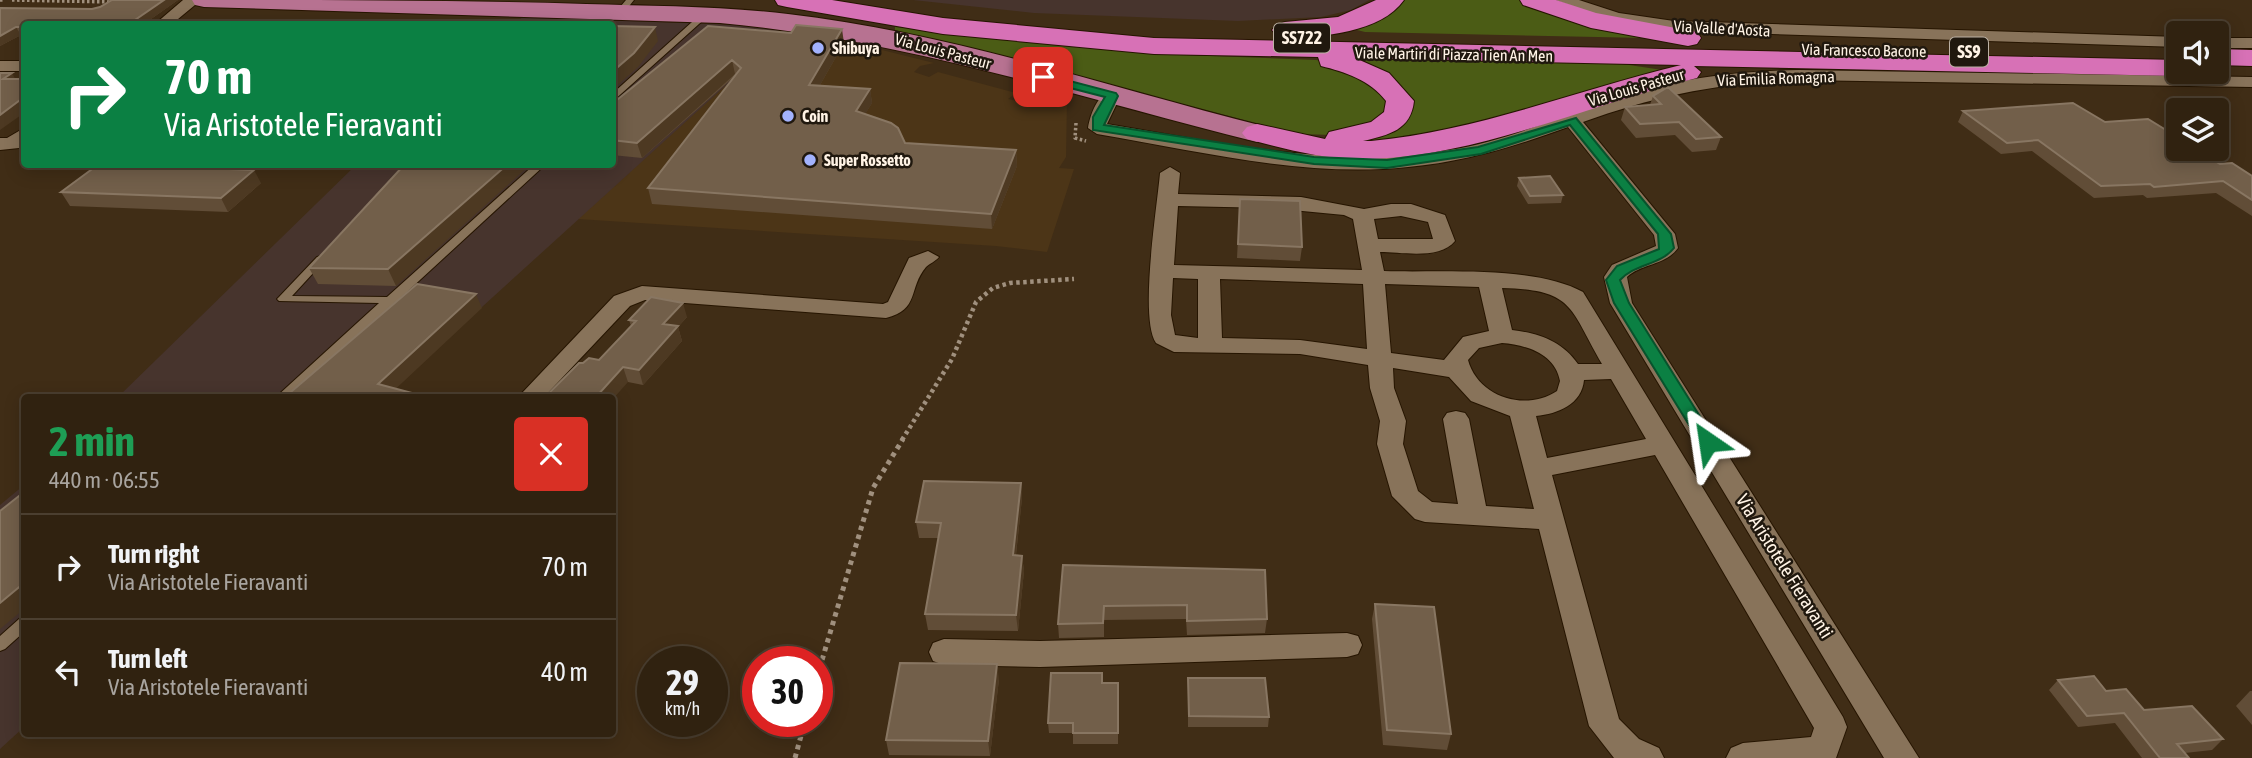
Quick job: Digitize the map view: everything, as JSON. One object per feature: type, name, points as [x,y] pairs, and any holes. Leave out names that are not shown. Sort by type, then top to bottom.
[{"type":"highway","name":"Viale Martiri di Piazza Tien An Men","points":[[787,0],[1078,28],[1253,37],[1759,47]]},
{"type":"highway","points":[[1078,28],[1259,31],[1317,28],[1356,19],[1392,0]]},
{"type":"highway","points":[[1532,0],[1623,28],[1759,47]]},
{"type":"highway","name":"Viale Martiri di Piazza Tien An Men","points":[[838,4],[984,31],[1154,47],[1872,63]]},
{"type":"highway","name":"SS722","points":[[1154,47],[1331,60],[1376,77],[1388,85],[1400,101],[1398,116],[1359,136],[1323,139],[1257,134]]},
{"type":"highway","name":"Via Francesco Bacone","points":[[1759,47],[2166,56]]},
{"type":"highway","points":[[2229,57],[2252,58]]},
{"type":"highway","name":"Via Francesco Bacone","points":[[1872,63],[2166,68]]},
{"type":"highway","name":"Via Louis Pasteur","points":[[1257,134],[1279,141],[1344,150],[1426,147],[1477,136],[1637,84],[1690,72],[1755,66],[1872,63]]},
{"type":"highway","points":[[2229,68],[2252,68]]},
{"type":"main road","name":"Via Louis Pasteur","points":[[204,0],[625,6],[705,15],[801,21],[877,34],[1257,134]]},
{"type":"street","points":[[167,21],[193,0]]},
{"type":"street","name":"Via Valle d'Aosta","points":[[1563,0],[1617,17],[1674,26],[2166,42]]},
{"type":"street","points":[[2229,43],[2252,43]]},
{"type":"street","points":[[0,66],[21,66]]},
{"type":"street","name":"Via Emilia Romagna","points":[[1112,96],[1099,117],[1097,128],[1284,157],[1387,164],[1451,156],[1686,84],[1764,76],[2252,82]]},
{"type":"street","name":"Via Aristotele Fieravanti","points":[[1572,120],[1667,241],[1667,248],[1658,256],[1628,265],[1616,275],[1614,285],[1621,303],[1902,758]]},
{"type":"street","points":[[0,144],[12,144],[21,136]]},
{"type":"street","points":[[1170,173],[1159,315],[1164,338],[1174,345],[1300,347],[1457,370]]},
{"type":"street","points":[[1168,200],[1330,206],[1357,211],[1363,216],[1374,276],[1382,388],[1393,421],[1390,444],[1406,496],[1425,512],[1549,520]]},
{"type":"street","points":[[1363,216],[1374,211],[1426,212],[1438,219],[1444,241],[1435,246],[1369,245]]},
{"type":"street","points":[[534,393],[622,301],[631,295],[642,293],[886,311],[897,306],[917,263],[928,257]]},
{"type":"street","points":[[1162,271],[1537,282],[1561,287],[1575,297],[1831,727],[1823,750],[1743,758]]},
{"type":"street","points":[[1209,272],[1210,346]]},
{"type":"street","points":[[1489,281],[1502,335]]},
{"type":"street","points":[[1502,335],[1545,346],[1566,362],[1573,384],[1567,394],[1556,402],[1521,408],[1503,405],[1479,395],[1462,381],[1456,359],[1461,349],[1471,342],[1502,335]]},
{"type":"street","points":[[1571,372],[1620,370]]},
{"type":"street","points":[[1521,408],[1605,726],[1627,749],[1647,758]]},
{"type":"street","points":[[1455,419],[1474,516]]},
{"type":"street","points":[[1536,469],[1664,444]]},
{"type":"street","points":[[944,652],[1040,654],[1347,645]]},
{"type":"lane","points":[[616,95],[705,15]]},
{"type":"lane","points":[[285,394],[537,168]]},
{"type":"lane","points":[[328,251],[283,299],[392,300]]},
{"type":"lane","points":[[0,645],[21,627]]},
{"type":"path","points":[[12,0],[120,3]]},
{"type":"path","points":[[1077,116],[1075,138],[1094,141]]},
{"type":"path","points":[[826,646],[873,488],[952,359],[976,302],[993,288],[1010,283],[1074,279]]},
{"type":"path","points":[[795,758],[801,737]]},
{"type":"shaded area","points":[[913,0],[1369,0],[1351,10],[1321,17],[1238,21],[1034,13]]},
{"type":"shaded area","points":[[522,17],[790,27],[386,394],[121,394],[353,168],[616,168],[616,21],[519,21]]},
{"type":"shaded area","points":[[790,27],[934,63],[920,66],[914,72],[929,77],[938,72],[1016,93],[1008,99],[1026,103],[1050,92],[1059,94],[1056,99],[1067,99],[1066,157],[1059,168],[1074,169],[1047,252],[996,246],[578,219]]},
{"type":"shaded area","points":[[21,488],[21,730],[0,749],[0,505]]},
{"type":"green space","points":[[1402,0],[1520,0],[1646,38],[1365,32],[1353,29]]},
{"type":"green space","points":[[895,27],[1184,55],[1316,60],[1328,62],[1390,96],[1382,121],[1333,135],[1299,134],[930,40],[895,30]]},
{"type":"green space","points":[[1370,57],[1616,63],[1669,71],[1452,136],[1342,143],[1396,127],[1377,68],[1363,60]]},
{"type":"building","points":[[112,0],[164,0],[133,21],[21,21],[21,27],[0,36],[0,8],[100,7]]},
{"type":"building","points":[[796,25],[842,29],[809,85],[870,89],[856,111],[891,123],[898,128],[905,143],[1016,150],[991,214],[648,188],[741,68],[732,60],[637,143],[616,140],[616,101],[708,26],[791,33]]},
{"type":"building","points":[[616,26],[655,27],[634,53],[616,69]]},
{"type":"building","points":[[0,73],[12,73],[3,79],[21,79],[21,99],[0,115]]},
{"type":"building","points":[[1668,87],[1721,137],[1696,139],[1679,122],[1640,124],[1625,107],[1661,104],[1653,96]]},
{"type":"building","points":[[2073,103],[2105,122],[2148,119],[2166,130],[2166,161],[2232,163],[2252,176],[2252,200],[2223,181],[2154,187],[2150,184],[2101,186],[2038,140],[2007,143],[1963,111]]},
{"type":"building","points":[[94,168],[254,170],[221,198],[61,192]]},
{"type":"building","points":[[401,168],[503,168],[388,269],[309,268]]},
{"type":"building","points":[[1550,176],[1563,195],[1530,196],[1519,178]]},
{"type":"building","points":[[1240,199],[1300,201],[1302,247],[1238,244]]},
{"type":"building","points":[[417,284],[476,294],[378,384],[416,394],[289,394]]},
{"type":"building","points":[[651,297],[683,303],[663,324],[678,326],[639,370],[623,367],[599,394],[548,394],[579,363],[589,358],[599,360],[636,321],[629,320]]},
{"type":"building","points":[[924,481],[1021,483],[1013,555],[1022,556],[1016,615],[925,614],[941,523],[916,522]]},
{"type":"building","points":[[21,494],[21,586],[0,603],[0,511]]},
{"type":"building","points":[[1063,565],[1265,570],[1267,619],[1187,621],[1187,605],[1104,606],[1103,623],[1058,624]]},
{"type":"building","points":[[1375,604],[1434,607],[1451,734],[1387,730]]},
{"type":"building","points":[[900,663],[997,664],[988,741],[886,740]]},
{"type":"building","points":[[1051,673],[1102,673],[1102,683],[1118,683],[1118,733],[1073,733],[1073,723],[1048,723]]},
{"type":"building","points":[[2094,676],[2106,691],[2126,689],[2144,710],[2192,706],[2223,739],[2177,744],[2189,758],[2160,758],[2124,713],[2087,716],[2058,680]]},
{"type":"building","points":[[1188,678],[1265,678],[1269,717],[1189,716]]},
{"type":"place","name":"Shibuya","points":[[818,48]]},
{"type":"place","name":"Coin","points":[[788,116]]},
{"type":"place","name":"Super Rossetto","points":[[810,160]]},
{"type":"route","points":[[1043,77],[1112,96],[1099,117],[1097,128],[1314,161],[1387,164],[1423,161],[1481,150],[1572,120],[1667,241],[1667,248],[1658,256],[1622,269],[1613,280],[1614,285],[1621,303],[1708,442]]}]
